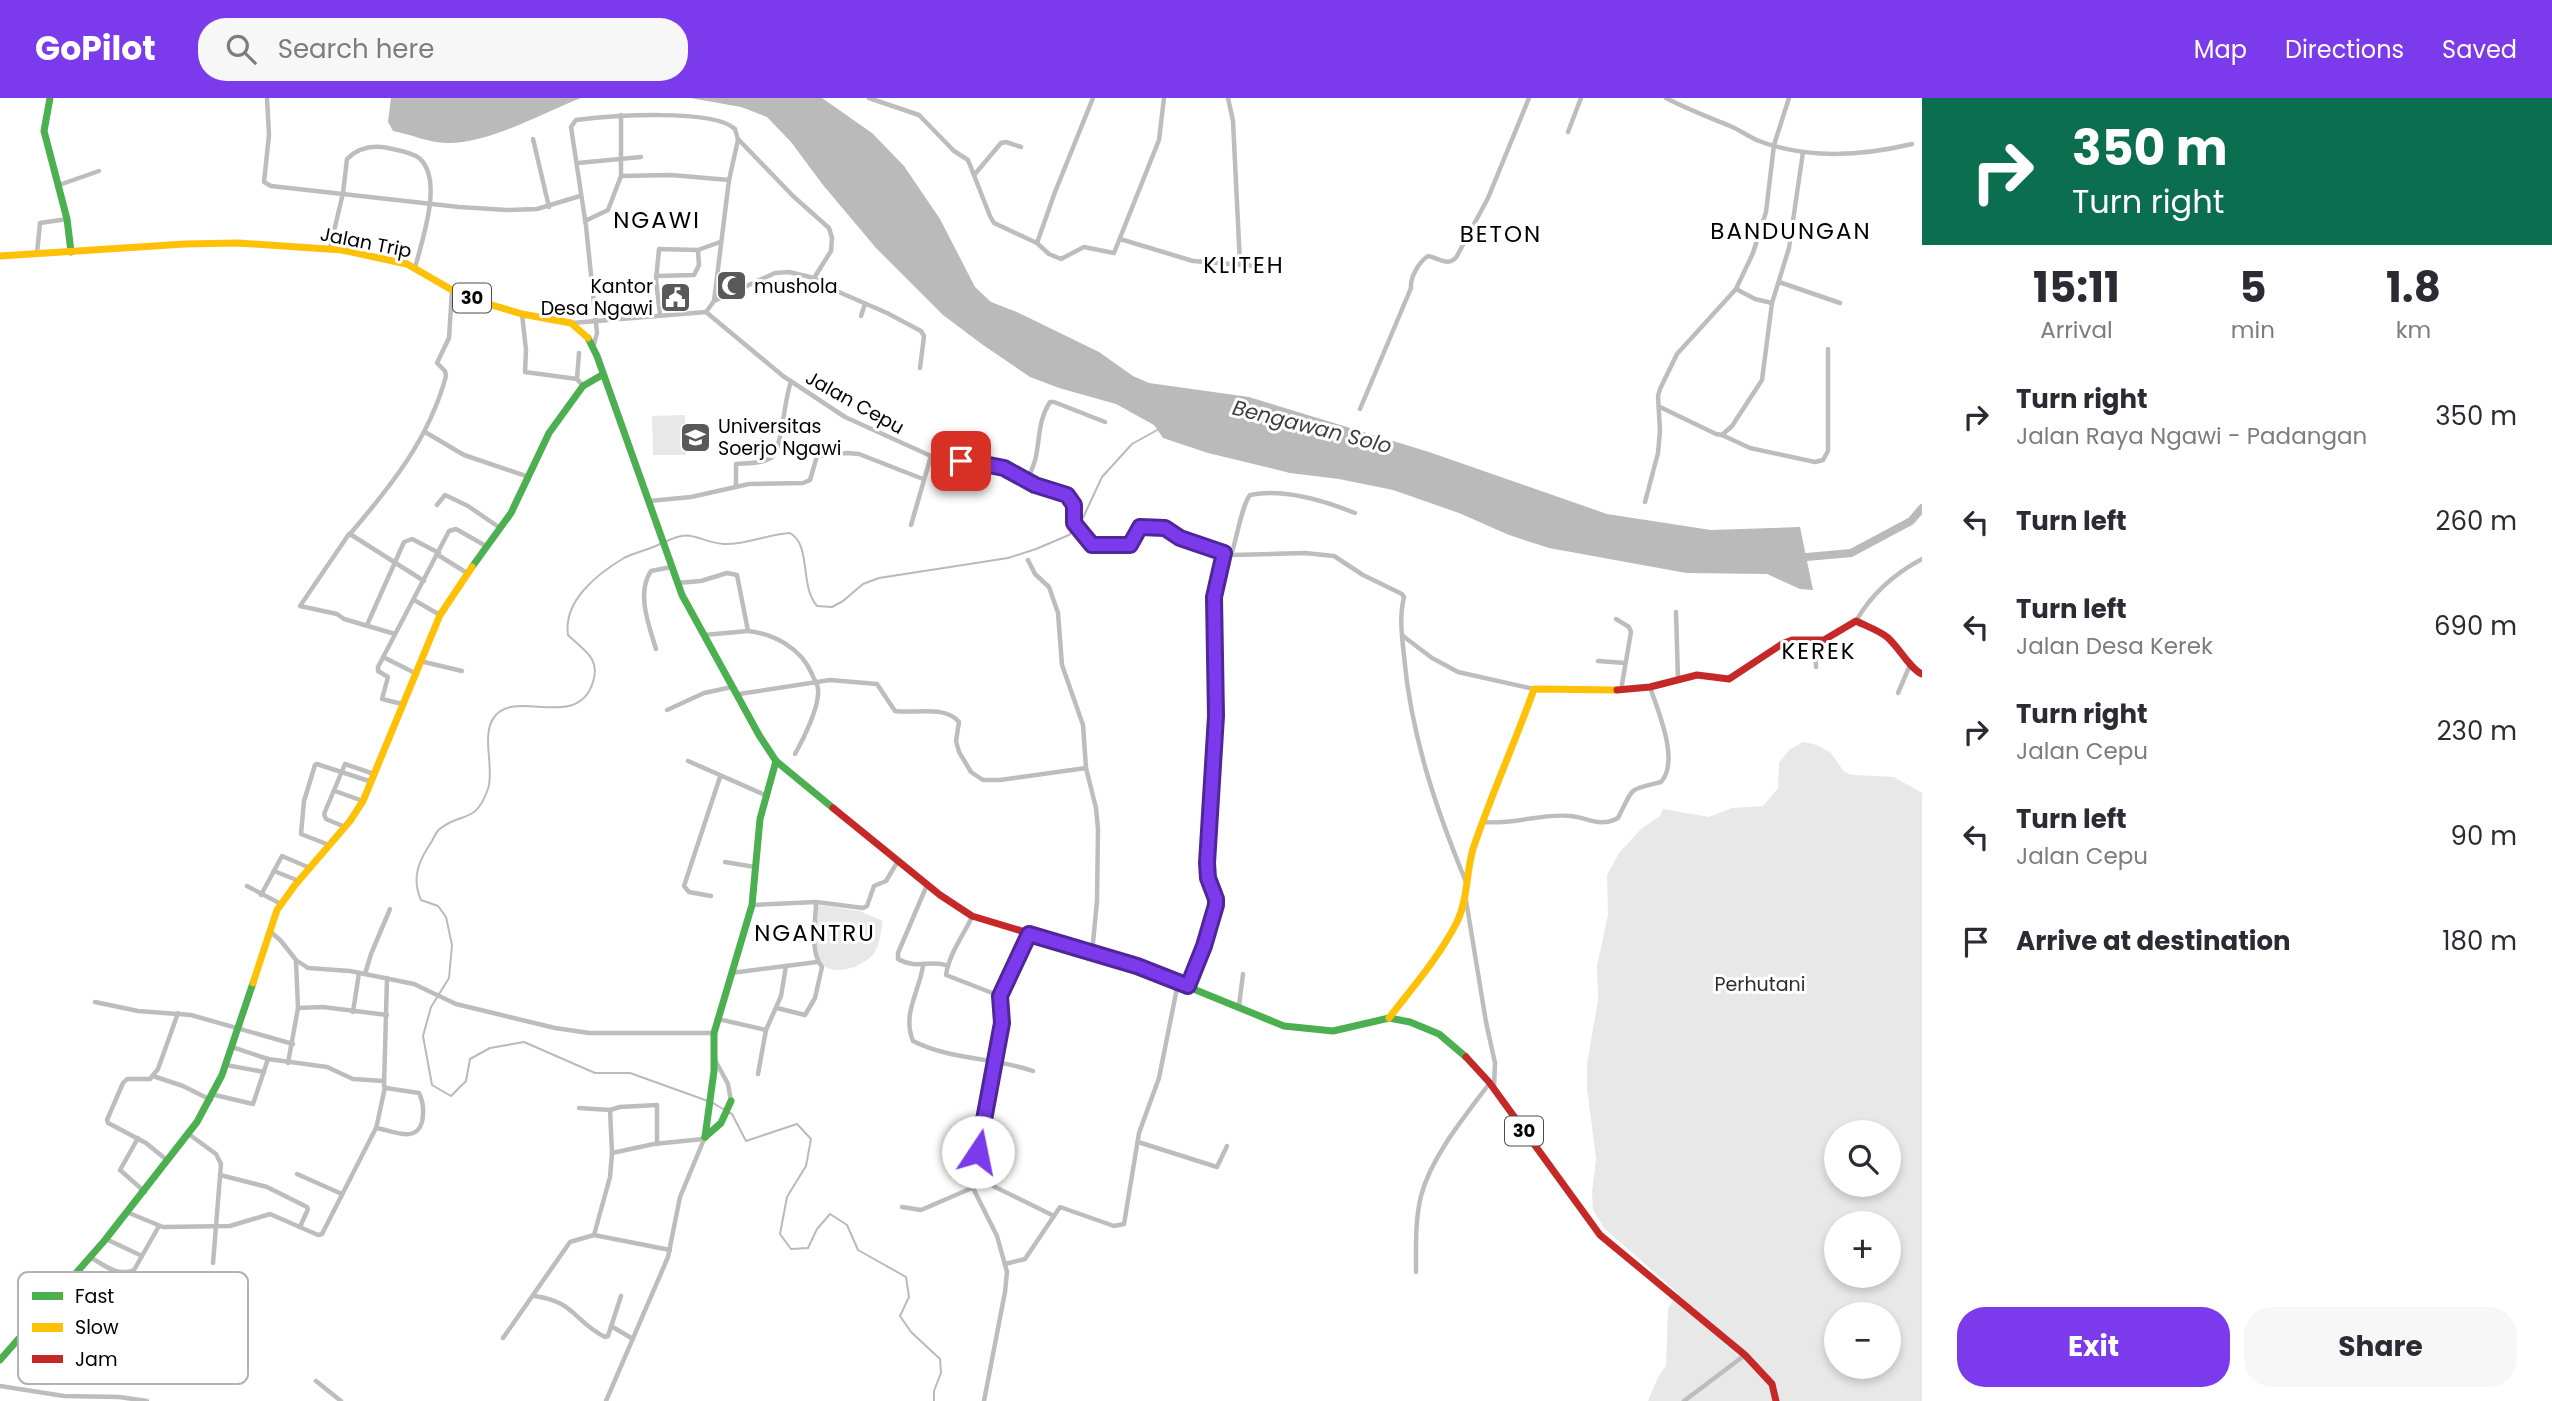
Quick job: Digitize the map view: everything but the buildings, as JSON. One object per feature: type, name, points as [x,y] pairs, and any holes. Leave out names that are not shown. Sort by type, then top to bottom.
[{"type":"main road","points":[[50,98],[44,131],[67,219],[71,252]]},
{"type":"main road","name":"Jalan Trip","points":[[0,256],[238,243],[330,248],[384,258],[415,268],[452,290],[478,301],[522,314],[571,323]]},
{"type":"main road","name":"30","points":[[571,323],[586,335],[593,348],[677,583],[759,735],[776,761],[951,904],[972,916],[1137,966],[1284,1026],[1333,1031],[1389,1018],[1410,1022],[1439,1034],[1470,1061],[1492,1086],[1558,1181],[1600,1235],[1745,1355],[1772,1384],[1776,1401]]},
{"type":"main road","points":[[77,1272],[129,1213],[190,1135],[213,1098],[281,904],[345,827],[363,801],[440,615],[511,513],[549,433],[583,386],[602,375]]},
{"type":"main road","points":[[1389,1018],[1446,944],[1465,899],[1470,860],[1483,822],[1534,689],[1621,690],[1650,687],[1697,675],[1729,680],[1782,644],[1792,640],[1830,638],[1856,621],[1885,635],[1903,652],[1915,671],[1922,674]]},
{"type":"main road","points":[[705,1138],[705,1117],[714,1083],[714,1033],[752,905],[757,840],[765,795],[776,761]]},
{"type":"main road","points":[[705,1138],[724,1119],[730,1101]]},
{"type":"main road","points":[[0,1360],[18,1339]]},
{"type":"street","points":[[267,98],[269,135],[264,182],[271,186],[507,210],[549,207],[580,195]]},
{"type":"street","points":[[869,98],[922,117],[954,151],[968,160],[992,220],[999,226],[1037,243],[1049,254],[1061,259],[1084,247],[1113,254],[1159,140],[1164,98]]},
{"type":"street","points":[[1037,243],[1093,98]]},
{"type":"street","points":[[1228,98],[1233,121],[1240,264]]},
{"type":"street","points":[[1360,409],[1418,267],[1428,256],[1448,262],[1457,256],[1489,198],[1529,98]]},
{"type":"street","points":[[1568,132],[1581,98]]},
{"type":"street","points":[[1666,98],[1693,113],[1738,129],[1757,140],[1803,152],[1858,153],[1912,144]]},
{"type":"street","points":[[1645,502],[1658,453],[1658,396],[1677,354],[1736,289],[1753,253],[1764,218],[1774,145],[1788,98]]},
{"type":"street","points":[[585,221],[608,211],[621,176],[621,115]]},
{"type":"street","points":[[593,348],[597,338],[573,121],[621,115],[716,120],[734,127],[738,140],[829,228],[832,238],[831,251],[814,278]]},
{"type":"street","points":[[533,139],[549,207]]},
{"type":"street","points":[[714,301],[729,180],[738,140]]},
{"type":"street","points":[[975,174],[1001,143],[1021,147]]},
{"type":"street","points":[[330,248],[343,193],[347,159],[365,148],[383,147],[421,159],[432,184],[415,268]]},
{"type":"street","points":[[1722,435],[1744,410],[1762,380],[1772,303],[1789,248],[1803,152]]},
{"type":"street","points":[[578,163],[641,157]]},
{"type":"street","points":[[59,185],[99,171]]},
{"type":"street","points":[[621,176],[671,175],[729,180]]},
{"type":"street","points":[[37,254],[40,223],[67,219]]},
{"type":"street","points":[[1119,239],[1193,261],[1269,267]]},
{"type":"street","points":[[660,315],[656,276],[659,249],[698,250],[720,242]]},
{"type":"street","points":[[656,276],[694,275],[699,265],[698,250]]},
{"type":"street","points":[[571,323],[706,312],[714,301],[775,273],[789,272],[814,278],[832,289],[905,321],[923,333],[920,368]]},
{"type":"street","points":[[1780,282],[1840,303]]},
{"type":"street","points":[[1736,289],[1755,299],[1772,303]]},
{"type":"street","points":[[395,634],[323,610],[300,606],[350,534],[401,472],[436,410],[446,376],[437,363],[449,338],[452,290]]},
{"type":"street","points":[[861,316],[865,304]]},
{"type":"street","name":"Jalan Cepu","points":[[706,312],[791,382],[851,420],[931,456],[951,462],[962,461],[969,465],[997,466],[1035,485],[1069,496],[1074,505],[1074,523],[1094,545],[1129,545],[1140,527],[1163,528],[1180,538],[1224,553]]},
{"type":"street","points":[[522,314],[526,350],[524,371],[577,379],[583,386]]},
{"type":"street","points":[[1660,407],[1750,448],[1815,462],[1824,460],[1828,455],[1829,439],[1828,349]]},
{"type":"street","points":[[577,379],[579,353]]},
{"type":"street","points":[[736,486],[736,464],[766,460],[778,451],[784,402],[791,382]]},
{"type":"street","points":[[1026,480],[1036,462],[1041,422],[1050,402],[1105,422]]},
{"type":"street","points":[[425,432],[464,455],[529,477]]},
{"type":"street","points":[[648,502],[691,497],[736,486],[807,482],[817,456],[847,453],[859,454],[923,479]]},
{"type":"street","points":[[911,525],[931,456]]},
{"type":"street","points":[[1231,555],[1250,495],[1279,494],[1329,503],[1355,513]]},
{"type":"street","points":[[437,505],[445,495],[468,506],[500,528]]},
{"type":"street","points":[[402,704],[381,698],[388,678],[377,670],[449,531],[454,528],[486,546]]},
{"type":"street","points":[[350,534],[424,581]]},
{"type":"street","points":[[367,625],[404,542],[412,539],[467,573]]},
{"type":"street","points":[[1188,986],[1216,909],[1207,863],[1216,716],[1213,618],[1215,584],[1224,553],[1305,552],[1339,559],[1403,596],[1401,619],[1408,699],[1442,824],[1466,882]]},
{"type":"street","points":[[1856,621],[1875,595],[1899,571],[1922,559]]},
{"type":"street","points":[[1028,560],[1035,574],[1049,587],[1058,612],[1061,658],[1083,725],[1086,768],[1097,808],[1097,915],[1092,953]]},
{"type":"street","points":[[656,649],[645,606],[647,580],[651,571],[671,567]]},
{"type":"street","points":[[677,583],[701,581],[727,573],[737,575],[748,631]]},
{"type":"street","points":[[414,600],[440,615]]},
{"type":"street","points":[[1676,612],[1678,681]]},
{"type":"street","points":[[1616,619],[1629,627],[1630,632],[1621,690]]},
{"type":"street","points":[[704,635],[748,631],[765,633],[797,651],[807,664],[818,691],[807,733],[794,754]]},
{"type":"street","points":[[1402,636],[1432,658],[1458,672],[1534,689]]},
{"type":"street","points":[[1815,640],[1816,667]]},
{"type":"street","points":[[383,657],[415,673]]},
{"type":"street","points":[[419,661],[462,671]]},
{"type":"street","points":[[1598,661],[1625,663]]},
{"type":"street","points":[[1898,693],[1910,665]]},
{"type":"street","points":[[667,710],[704,693],[840,680],[877,684],[895,711],[931,711],[956,718],[959,722],[956,741],[959,752],[971,772],[984,780],[1086,768]]},
{"type":"street","points":[[1483,822],[1510,822],[1542,816],[1573,816],[1601,822],[1618,818],[1630,791],[1642,785],[1661,782],[1667,772],[1666,735],[1650,687]]},
{"type":"street","points":[[688,761],[765,795]]},
{"type":"street","points":[[345,827],[324,816],[347,763],[374,779]]},
{"type":"street","points":[[330,845],[300,834],[304,801],[316,764],[374,779]]},
{"type":"street","points":[[711,896],[690,892],[684,886],[720,777]]},
{"type":"street","points":[[335,790],[363,801]]},
{"type":"street","points":[[261,895],[283,855],[310,868]]},
{"type":"street","points":[[752,905],[816,902],[863,908],[867,906],[874,885],[886,881],[898,860]]},
{"type":"street","points":[[725,862],[756,867]]},
{"type":"street","points":[[274,871],[299,881]]},
{"type":"street","points":[[928,884],[898,956],[902,961],[923,966],[937,963],[948,966]]},
{"type":"street","points":[[247,886],[281,904]]},
{"type":"street","points":[[1416,1272],[1418,1215],[1425,1182],[1461,1122],[1492,1086],[1495,1063],[1465,899]]},
{"type":"street","points":[[777,1009],[805,1015],[815,998],[821,973],[814,943],[816,902]]},
{"type":"street","points":[[353,1012],[362,973],[390,909]]},
{"type":"street","points":[[972,916],[959,938],[948,966],[947,978],[1000,996]]},
{"type":"street","points":[[271,932],[296,960],[312,969],[362,973],[414,984],[456,1004],[571,1031],[714,1033]]},
{"type":"street","points":[[984,1401],[1005,1292],[1005,1264],[997,1236],[970,1182],[1002,1023],[1000,996],[1029,934]]},
{"type":"street","points":[[288,1063],[298,1008],[296,960]]},
{"type":"street","points":[[730,973],[817,962]]},
{"type":"street","points":[[758,1074],[766,1030],[777,1009],[786,966]]},
{"type":"street","points":[[923,966],[910,1005],[909,1021],[913,1041],[960,1056],[995,1060],[1033,1071]]},
{"type":"street","points":[[1239,1006],[1243,974]]},
{"type":"street","points":[[129,1213],[159,1226],[216,1227],[237,1225],[270,1214],[318,1235],[322,1234],[376,1129],[384,1084],[387,978]]},
{"type":"street","points":[[1005,1264],[1025,1259],[1063,1207],[1098,1222],[1123,1226],[1138,1142],[1158,1078],[1178,982]]},
{"type":"street","points":[[95,1002],[138,1011],[178,1013],[293,1044]]},
{"type":"street","points":[[298,1008],[323,1007],[387,1015]]},
{"type":"street","points":[[169,1161],[107,1120],[127,1079],[150,1079],[153,1076],[162,1060],[178,1013]]},
{"type":"street","points":[[718,1019],[766,1030]]},
{"type":"street","points":[[232,1046],[268,1059],[327,1067],[353,1079],[419,1093],[424,1108],[420,1129],[413,1134],[376,1129]]},
{"type":"street","points":[[153,1076],[213,1098],[253,1104],[268,1059]]},
{"type":"street","points":[[714,1059],[728,1084],[730,1101]]},
{"type":"street","points":[[226,1065],[264,1072]]},
{"type":"street","points":[[579,1108],[610,1110],[657,1105],[657,1144]]},
{"type":"street","points":[[594,1235],[610,1177],[610,1110]]},
{"type":"street","points":[[190,1135],[216,1154],[221,1164],[213,1264]]},
{"type":"street","points":[[138,1138],[120,1170],[145,1192]]},
{"type":"street","points":[[612,1153],[705,1138]]},
{"type":"street","points":[[609,1400],[670,1250],[680,1197],[705,1138]]},
{"type":"street","points":[[1138,1142],[1217,1167],[1227,1146]]},
{"type":"street","points":[[974,1166],[989,1170],[993,1186],[1054,1216]]},
{"type":"street","points":[[297,1174],[342,1194]]},
{"type":"street","points":[[220,1175],[267,1187],[307,1207],[300,1227]]},
{"type":"street","points":[[902,1207],[921,1210],[972,1188]]},
{"type":"street","points":[[127,1272],[134,1270],[159,1226]]},
{"type":"street","points":[[503,1338],[534,1296],[566,1245],[575,1240],[594,1235],[670,1250]]},
{"type":"street","points":[[107,1239],[142,1256]]},
{"type":"street","points":[[90,1257],[114,1272]]},
{"type":"street","points":[[534,1296],[549,1298],[570,1308],[604,1337],[608,1336],[621,1296]]},
{"type":"street","points":[[611,1326],[633,1339]]},
{"type":"street","points":[[1684,1401],[1745,1355]]},
{"type":"street","points":[[316,1381],[341,1401]]},
{"type":"street","points":[[0,1386],[64,1396],[119,1397],[147,1401]]},
{"type":"green space","points":[[685,415],[686,455],[653,455],[652,416]]},
{"type":"green space","name":"Perhutani","points":[[1803,742],[1817,745],[1831,753],[1844,772],[1852,775],[1894,777],[1922,793],[1922,1401],[1648,1401],[1666,1366],[1668,1308],[1678,1293],[1605,1229],[1593,1210],[1596,1159],[1587,1088],[1587,1064],[1598,1000],[1597,966],[1608,915],[1607,875],[1619,853],[1641,829],[1660,816],[1663,809],[1709,817],[1732,808],[1763,806],[1778,788],[1779,763],[1789,750]]},
{"type":"green space","points":[[818,905],[860,911],[883,921],[874,953],[855,967],[838,970],[824,965],[819,959],[816,946]]},
{"type":"water","points":[[391,98],[581,98],[497,133],[463,142],[446,143],[393,131],[388,122]]},
{"type":"water","points":[[690,98],[822,98],[872,133],[904,166],[940,219],[975,287],[991,302],[1099,352],[1133,376],[1149,383],[1249,397],[1429,452],[1607,514],[1711,530],[1800,527],[1813,590],[1800,589],[1767,574],[1686,573],[1549,548],[1393,490],[1290,473],[1208,453],[1163,438],[1154,425],[1116,404],[1030,377],[983,345],[943,315],[876,248],[791,142],[767,117],[741,107]]},
{"type":"waterway","points":[[665,542],[689,536],[715,543],[732,544],[790,533],[801,547],[808,588],[817,606],[832,607],[863,584],[879,578],[1008,558],[1069,535],[1081,522],[1102,477],[1132,444],[1159,429]]},
{"type":"waterway","name":"Bengawan Solo","points":[[1796,558],[1851,553],[1911,521],[1922,508]]},
{"type":"waterway","points":[[660,544],[624,558],[593,580],[576,600],[568,623],[568,635],[589,655],[595,667],[593,682],[585,696],[574,704],[561,707],[517,706],[505,709],[495,716],[488,741],[490,781],[483,800],[473,813],[440,829],[423,855],[418,869],[418,892],[421,900],[438,906],[446,917],[452,945],[449,978],[431,1007],[423,1036],[432,1085],[451,1096],[466,1081],[470,1059],[490,1048],[524,1042],[595,1073],[630,1073],[708,1101]]},
{"type":"waterway","points":[[713,1103],[723,1109]]},
{"type":"waterway","points":[[728,1112],[732,1114],[746,1141],[797,1124],[811,1139],[806,1166],[787,1197],[780,1234],[791,1249],[808,1248],[817,1229],[830,1214],[847,1225],[858,1250],[906,1277],[909,1297],[900,1316],[911,1332],[940,1359],[941,1373],[934,1391],[934,1401]]},
{"type":"traffic: fast","points":[[50,98],[44,131],[67,219],[71,252]]},
{"type":"traffic: fast","points":[[588,338],[597,356],[682,595],[776,761],[833,808]]},
{"type":"traffic: fast","points":[[472,567],[511,513],[549,433],[583,386],[602,375]]},
{"type":"traffic: fast","points":[[705,1137],[714,1071],[714,1033],[752,905],[760,819],[776,761]]},
{"type":"traffic: fast","points":[[1035,935],[1137,966],[1284,1026],[1333,1031],[1389,1018],[1410,1022],[1439,1034],[1466,1057]]},
{"type":"traffic: fast","points":[[77,1272],[197,1122],[222,1075],[253,983]]},
{"type":"traffic: fast","points":[[705,1137],[721,1123],[731,1101]]},
{"type":"traffic: fast","points":[[0,1360],[18,1339]]},
{"type":"traffic: slow","points":[[0,256],[238,243],[342,250],[407,264],[452,290],[478,301],[522,314],[571,323],[588,338]]},
{"type":"traffic: slow","points":[[253,983],[277,910],[350,821],[363,801],[440,615],[472,567]]},
{"type":"traffic: slow","points":[[1389,1018],[1434,960],[1457,922],[1473,849],[1534,689],[1617,690]]},
{"type":"traffic: jam","points":[[1617,690],[1650,687],[1697,675],[1729,679],[1782,644],[1792,640],[1824,640],[1856,621],[1887,637],[1913,668],[1922,674]]},
{"type":"traffic: jam","points":[[833,808],[940,895],[972,916],[1035,935]]},
{"type":"traffic: jam","points":[[1466,1057],[1489,1082],[1600,1235],[1745,1355],[1772,1384],[1776,1401]]},
{"type":"place","name":"mushola","points":[[731,286]]},
{"type":"place","name":"Kantor Desa Ngawi","points":[[676,297]]},
{"type":"place","name":"Universitas Soerjo Ngawi","points":[[695,437]]},
{"type":"district","name":"NGAWI","points":[[657,220]]},
{"type":"district","name":"BANDUNGAN","points":[[1791,231]]},
{"type":"district","name":"BETON","points":[[1501,234]]},
{"type":"district","name":"KLITEH","points":[[1244,265]]},
{"type":"district","name":"KEREK","points":[[1819,651]]},
{"type":"district","name":"NGANTRU","points":[[815,933]]},
{"type":"route","points":[[961,461],[969,465],[1004,468],[1035,485],[1067,495],[1074,505],[1074,523],[1092,545],[1130,545],[1138,528],[1163,528],[1180,538],[1224,553],[1214,597],[1216,716],[1207,863],[1208,878],[1216,905],[1197,965],[1188,986],[1137,966],[1029,934],[1023,952],[1000,996],[1002,1023],[978,1152]]}]
